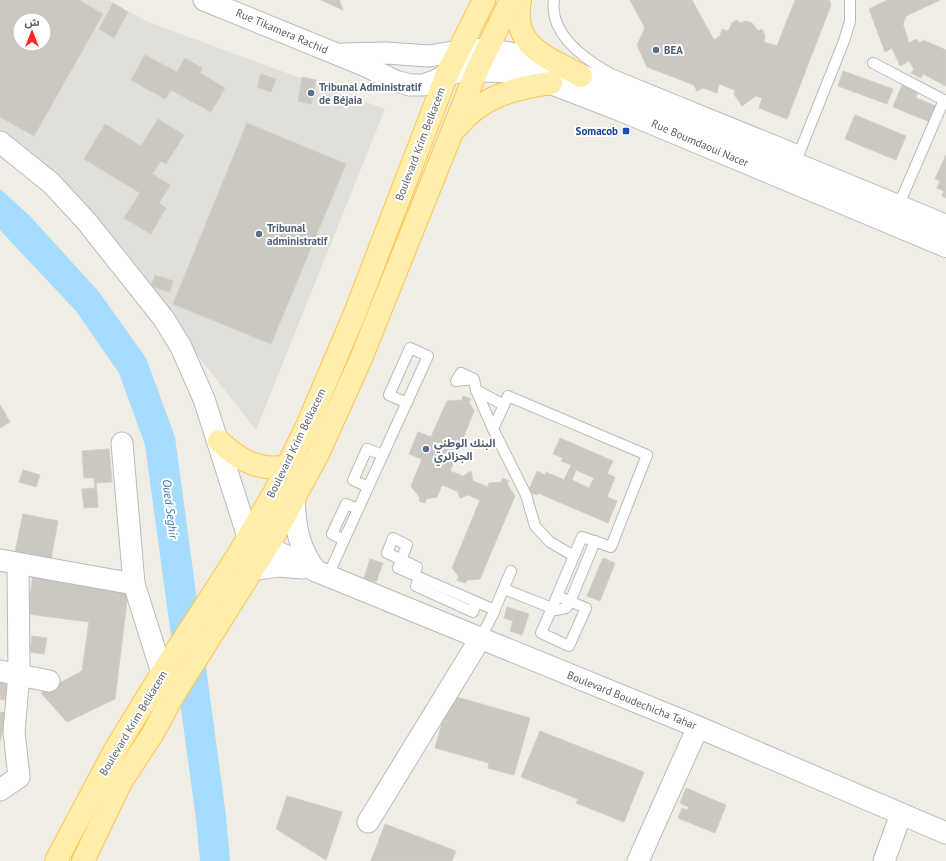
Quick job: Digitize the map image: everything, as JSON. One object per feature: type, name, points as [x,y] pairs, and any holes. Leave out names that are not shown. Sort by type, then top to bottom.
[{"type":"main road","name":"Boulevard Krim Belkacem","points":[[83,861],[121,782],[153,733],[251,556],[287,466],[307,426],[355,313],[447,74],[484,0]]},
{"type":"main road","name":"Boulevard Krim Belkacem","points":[[56,861],[115,750],[162,673],[294,497],[318,454],[339,412],[477,70],[511,0]]},
{"type":"main road","points":[[520,0],[518,19],[520,29],[525,40],[532,48],[581,76]]},
{"type":"main road","points":[[452,133],[468,114],[499,95],[522,87],[551,83]]},
{"type":"main road","points":[[219,441],[233,454],[249,463],[267,468],[287,466]]},
{"type":"street","name":"Rue Tikamera Rachid","points":[[218,2],[366,66],[394,82],[410,85],[423,85],[435,82],[447,74]]},
{"type":"street","name":"Rue Boumdaoui Nacer","points":[[458,51],[486,50],[540,60],[581,76],[794,165],[895,215],[946,246]]},
{"type":"street","name":"Rue Tikamera Rachid","points":[[336,54],[374,52],[429,56],[458,51]]},
{"type":"street","name":"Rue Boumdaoui Nacer","points":[[447,74],[477,70],[502,71],[527,75],[621,110],[794,165]]},
{"type":"street","points":[[0,142],[51,183],[72,205],[164,319],[181,347],[195,378],[219,441],[251,556]]},
{"type":"street","name":"Rue Boumdaoui Nacer","points":[[895,215],[946,226]]},
{"type":"street","points":[[122,443],[134,584],[162,673]]},
{"type":"street","points":[[294,497],[295,522],[298,538],[307,559],[322,573]]},
{"type":"street","name":"Boulevard Boudechicha Tahar","points":[[251,556],[284,566],[322,573]]},
{"type":"street","name":"Boulevard Boudechicha Tahar","points":[[251,556],[322,573],[698,727],[946,833]]},
{"type":"street","points":[[0,790],[18,777],[10,672],[9,562],[134,584]]},
{"type":"street","points":[[368,822],[480,639]]},
{"type":"street","points":[[10,672],[49,681]]},
{"type":"street","points":[[638,861],[698,727]]},
{"type":"street","points":[[884,861],[901,814]]},
{"type":"lane","points":[[554,0],[553,7],[556,19],[562,32],[582,56],[596,66],[794,165],[842,58],[849,24],[850,0]]},
{"type":"lane","points":[[849,24],[855,38]]},
{"type":"lane","points":[[873,63],[945,99],[943,111],[895,215]]},
{"type":"lane","points":[[322,573],[344,540],[332,534],[346,504],[358,509],[407,403],[428,356],[410,348],[389,395],[407,403]]},
{"type":"lane","points":[[474,379],[476,390],[493,429],[526,495],[535,526],[550,542],[574,556]]},
{"type":"lane","points":[[476,390],[504,405]]},
{"type":"lane","points":[[493,429],[508,396],[647,455],[611,547],[582,537],[557,596],[541,634],[569,646],[586,608],[557,596]]},
{"type":"lane","points":[[368,487],[353,480],[367,449],[383,455]]},
{"type":"lane","points":[[504,589],[556,610],[566,608],[570,602],[595,541]]},
{"type":"lane","points":[[401,559],[417,567],[416,586],[473,612],[476,602],[495,610]]},
{"type":"lane","points":[[480,639],[495,610],[511,571]]},
{"type":"shaded area","points":[[0,0],[108,0],[148,22],[385,109],[256,430],[55,174],[0,135]]},
{"type":"water","name":"Oued Seghir","points":[[0,189],[30,216],[99,292],[146,358],[175,437],[226,816],[230,861],[200,861],[196,819],[145,445],[119,373],[76,311],[0,230]]},
{"type":"building","points":[[0,0],[79,0],[103,14],[34,136],[0,117]]},
{"type":"building","points":[[321,0],[339,0],[343,10]]},
{"type":"building","points":[[630,0],[692,0],[714,40],[720,36],[722,29],[728,31],[732,23],[737,20],[740,23],[746,21],[752,23],[758,31],[762,29],[765,36],[764,42],[777,46],[795,0],[829,0],[831,5],[787,119],[759,108],[762,98],[756,96],[742,106],[734,94],[735,90],[719,84],[717,93],[703,88],[697,91],[694,85],[647,67],[637,45],[645,28]]},
{"type":"building","points":[[887,0],[940,0],[906,16],[903,24],[909,43],[916,39],[920,43],[923,40],[946,50],[946,86],[923,74],[921,78],[911,73],[914,69],[909,61],[900,66],[892,48],[885,52],[869,9]]},
{"type":"building","points":[[113,3],[128,12],[114,38],[99,29]]},
{"type":"building","points":[[145,55],[177,72],[185,58],[202,68],[200,73],[225,88],[211,112],[171,90],[165,99],[131,80]]},
{"type":"building","points":[[843,71],[893,89],[887,104],[838,86]]},
{"type":"building","points":[[261,74],[276,79],[271,92],[257,87]]},
{"type":"building","points":[[302,77],[316,80],[311,104],[298,101]]},
{"type":"building","points":[[902,85],[918,91],[916,98],[936,106],[930,122],[893,107]]},
{"type":"building","points":[[855,115],[906,136],[896,160],[845,139]]},
{"type":"building","points":[[158,119],[184,135],[166,164],[161,161],[152,174],[170,185],[159,203],[166,208],[151,234],[124,218],[140,193],[84,159],[105,124],[141,146]]},
{"type":"building","name":"Tribunal administratif","points":[[247,123],[346,164],[271,344],[173,304]]},
{"type":"building","points":[[946,155],[946,198],[942,196],[944,191],[937,188],[940,181],[935,179]]},
{"type":"building","points":[[155,275],[173,281],[170,292],[151,286]]},
{"type":"building","points":[[463,396],[471,399],[469,402],[474,411],[450,471],[463,476],[471,471],[473,481],[488,487],[489,483],[501,482],[503,478],[509,481],[507,484],[515,496],[480,579],[467,580],[465,583],[457,580],[459,577],[452,568],[480,500],[468,495],[460,498],[457,491],[442,485],[437,497],[426,499],[425,503],[419,501],[420,498],[411,486],[422,459],[409,454],[418,432],[431,437],[447,401],[462,400]]},
{"type":"building","points":[[0,405],[10,422],[0,428]]},
{"type":"building","points":[[560,438],[613,461],[607,474],[615,477],[607,497],[617,501],[608,523],[538,493],[537,495],[528,492],[537,471],[545,475],[546,472],[564,480],[571,465],[561,461],[563,458],[553,454]],"holes":[[[576,470],[594,478],[589,488],[572,480]]]},
{"type":"building","points":[[109,449],[112,482],[96,483],[98,507],[84,508],[82,489],[95,488],[94,478],[84,478],[82,451]]},
{"type":"building","points":[[23,470],[40,475],[36,487],[19,482]]},
{"type":"building","points":[[23,514],[58,521],[51,559],[15,552]]},
{"type":"building","points":[[603,558],[615,563],[600,601],[587,596]]},
{"type":"building","points":[[370,559],[383,563],[376,582],[364,578]]},
{"type":"building","points":[[33,573],[129,585],[115,699],[67,722],[41,693],[82,671],[89,622],[28,614]]},
{"type":"building","points":[[507,607],[529,614],[522,635],[510,631],[513,621],[504,618]]},
{"type":"building","points":[[32,636],[47,638],[44,654],[30,652]]},
{"type":"building","points":[[0,674],[8,675],[5,700],[0,699]]},
{"type":"building","points":[[450,695],[530,718],[514,775],[488,768],[489,763],[435,748]]},
{"type":"building","points":[[0,712],[7,713],[0,742]]},
{"type":"building","points":[[540,731],[644,772],[624,822],[576,803],[578,799],[521,777]]},
{"type":"building","points":[[686,788],[726,805],[715,833],[678,818],[682,808],[687,810],[689,807],[680,803]]},
{"type":"building","points":[[287,796],[342,812],[326,860],[276,829]]},
{"type":"building","points":[[385,824],[456,851],[452,861],[371,861]]},
{"type":"place","name":"BEA","points":[[656,50]]},
{"type":"place","name":"Tribunal Administratif de Béjaia","points":[[311,93]]},
{"type":"place","name":"Somacob","points":[[626,131]]},
{"type":"place","name":"Tribunal administratif","points":[[259,234]]},
{"type":"place","name":"البنك الوطني الجزائري","points":[[426,449]]}]
